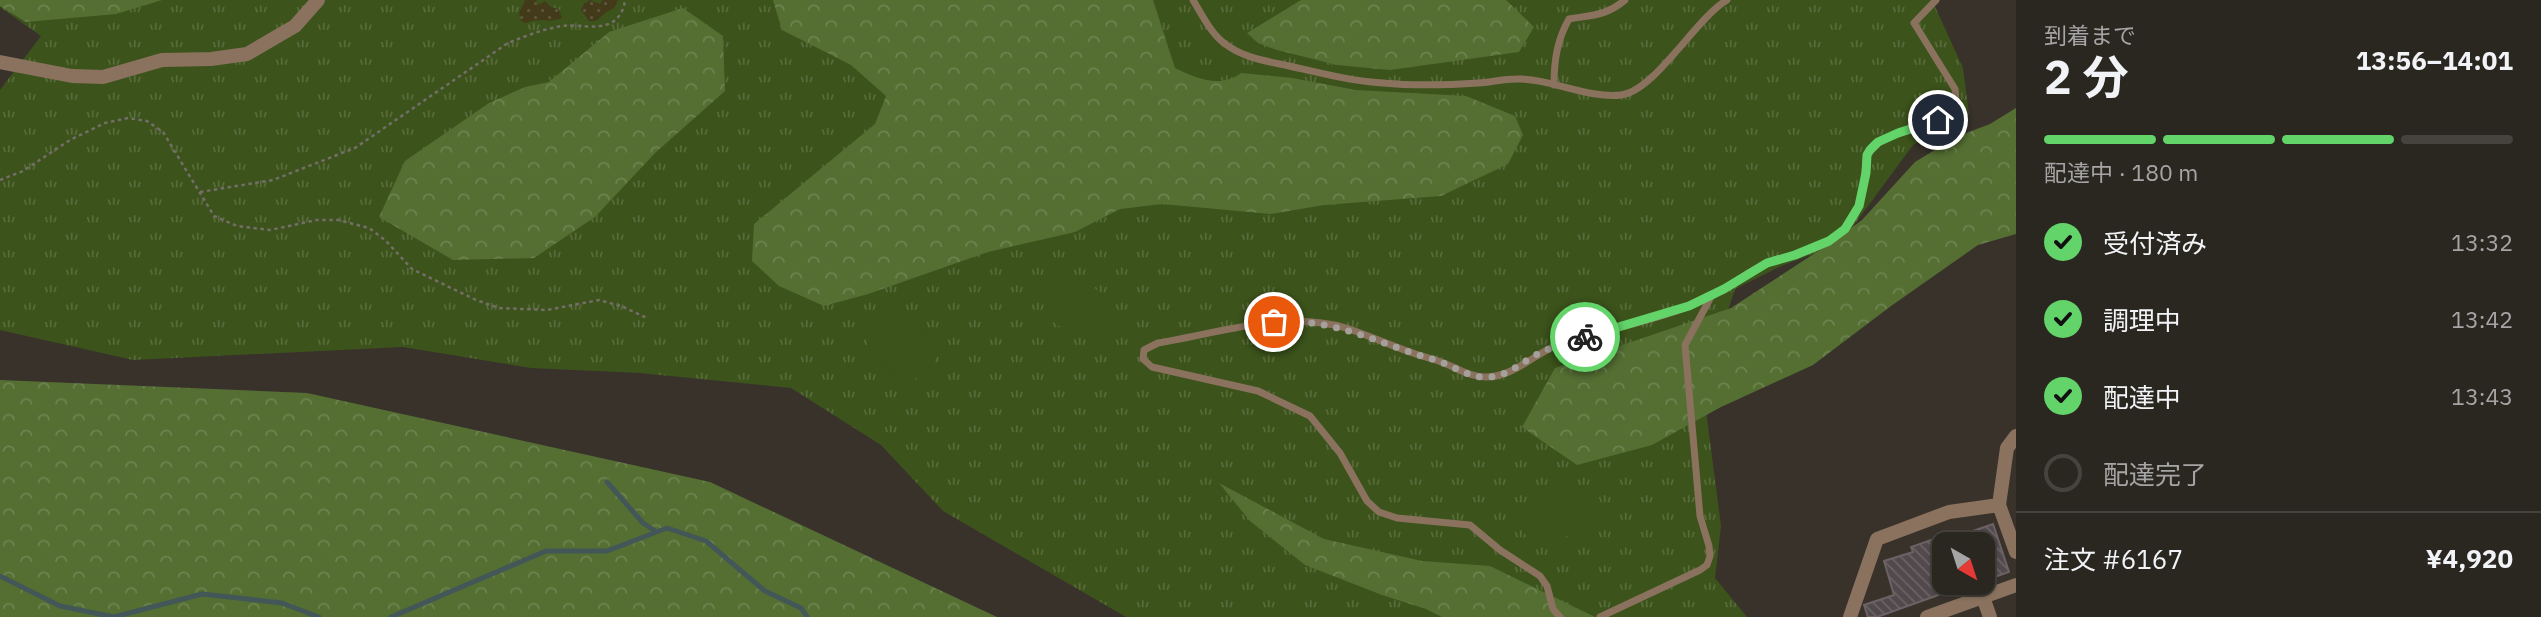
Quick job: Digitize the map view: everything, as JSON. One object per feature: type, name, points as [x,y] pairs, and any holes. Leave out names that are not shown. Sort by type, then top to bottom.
[{"type":"street","points":[[0,62],[72,76],[103,77],[162,60],[211,60],[247,54],[295,26],[318,0]]},
{"type":"street","points":[[2016,436],[2007,448],[1999,505],[2016,552]]},
{"type":"street","points":[[1850,617],[1877,539],[1949,512],[1999,505]]},
{"type":"street","points":[[1927,617],[2016,585]]},
{"type":"street","points":[[1983,597],[1990,617]]},
{"type":"lane","points":[[1194,0],[1204,19],[1222,42],[1258,60],[1384,83],[1478,83],[1517,79],[1583,92],[1622,95],[1638,88],[1670,59],[1682,41],[1702,21],[1727,0]]},
{"type":"lane","points":[[1554,85],[1556,52],[1561,32],[1569,19],[1610,11],[1625,0]]},
{"type":"lane","points":[[1560,617],[1553,609],[1547,586],[1539,576],[1470,525],[1397,518],[1379,512],[1367,501],[1340,453],[1310,416],[1258,391],[1152,367],[1143,359],[1144,350],[1158,343],[1257,324],[1282,321],[1326,324],[1346,328],[1440,361],[1465,373],[1484,377],[1496,376],[1517,368],[1533,356],[1558,345],[1658,317],[1712,295],[1767,263],[1829,241],[1845,229],[1859,206],[1870,150],[1878,142],[1938,120],[1953,110],[1956,102],[1955,89],[1914,23],[1936,0]]},
{"type":"lane","points":[[1600,617],[1707,565],[1710,556],[1700,516],[1685,345],[1712,295]]},
{"type":"path","points":[[200,192],[273,180],[355,148],[508,43],[537,31],[559,26],[579,24],[594,27],[609,24],[618,18],[625,0]]},
{"type":"path","points":[[0,180],[23,171],[78,135],[105,123],[128,118],[147,121],[163,132],[214,216],[237,226],[270,230],[317,220],[338,220],[369,228],[412,270],[499,308],[547,310],[599,300],[621,306],[647,318]]},
{"type":"green space","points":[[0,0],[1932,0],[1963,68],[1969,114],[1913,145],[1840,244],[1781,266],[1735,289],[1703,387],[1721,526],[1715,578],[1747,617],[1126,617],[943,511],[881,445],[791,388],[640,373],[531,368],[403,347],[133,360],[0,330],[0,90],[41,36],[0,7]]},
{"type":"green space","points":[[0,0],[162,0],[116,14],[26,22],[0,6]]},
{"type":"green space","points":[[773,0],[1153,0],[1175,68],[1191,75],[1216,81],[1233,78],[1241,73],[1292,78],[1356,90],[1466,96],[1515,116],[1523,135],[1508,164],[1441,196],[1324,205],[1271,214],[1162,204],[1120,209],[1075,232],[988,252],[868,294],[824,306],[779,286],[752,261],[754,224],[875,124],[886,96],[851,65],[782,30]]},
{"type":"green space","points":[[1301,0],[1506,0],[1534,27],[1519,52],[1390,70],[1337,65],[1277,50],[1258,43],[1247,33]]},
{"type":"green space","points":[[683,8],[723,36],[725,91],[655,153],[595,217],[534,258],[453,260],[379,217],[405,161],[489,103],[525,87],[549,82],[609,32]]},
{"type":"green space","points":[[2016,108],[2016,234],[1978,245],[1813,365],[1721,407],[1652,445],[1577,465],[1522,427],[1555,368],[1731,308],[1862,220],[1915,162],[1956,137],[1990,124]]},
{"type":"green space","points":[[1067,273],[1095,288],[1108,305],[1108,324],[1102,334],[1068,330],[1053,322],[1047,315],[1044,293],[1048,279]]},
{"type":"green space","points":[[894,318],[918,327],[931,344],[934,362],[913,381],[898,376],[886,367],[867,342],[878,327]]},
{"type":"green space","points":[[0,380],[307,393],[710,482],[997,617],[0,617]]},
{"type":"green space","points":[[1219,483],[1324,539],[1422,561],[1490,566],[1595,617],[1442,617],[1305,565],[1250,521]]},
{"type":"green space","points":[[1575,489],[1590,491],[1599,499],[1601,510],[1598,516],[1581,530],[1535,545],[1522,528],[1524,509],[1536,499],[1561,495]]},
{"type":"sand","points":[[525,0],[536,0],[538,5],[545,1],[551,7],[559,9],[562,18],[526,23],[521,21],[519,13]]},
{"type":"sand","points":[[590,0],[600,4],[602,0],[618,0],[614,8],[598,20],[589,21],[581,10]]},
{"type":"building","points":[[1993,524],[2009,572],[1995,577],[1995,532],[1970,532]]},
{"type":"building","points":[[1932,540],[1932,595],[1938,595],[1877,617],[1868,617],[1864,605],[1894,595],[1884,561],[1913,552],[1911,547]]},
{"type":"waterway","points":[[607,482],[643,523],[655,531]]},
{"type":"waterway","points":[[391,617],[546,551],[607,551],[667,528],[706,541],[765,591],[801,608],[807,617]]},
{"type":"waterway","points":[[0,576],[60,606],[114,617],[202,594],[282,603],[319,617]]},
{"type":"way so far","points":[[1274,322],[1326,324],[1346,328],[1440,361],[1465,373],[1484,377],[1505,373],[1533,356],[1585,337]]},
{"type":"route","points":[[1585,337],[1689,306],[1724,289],[1756,268],[1829,241],[1845,229],[1859,206],[1866,173],[1865,164],[1870,150],[1878,142],[1898,133],[1938,120]]}]
